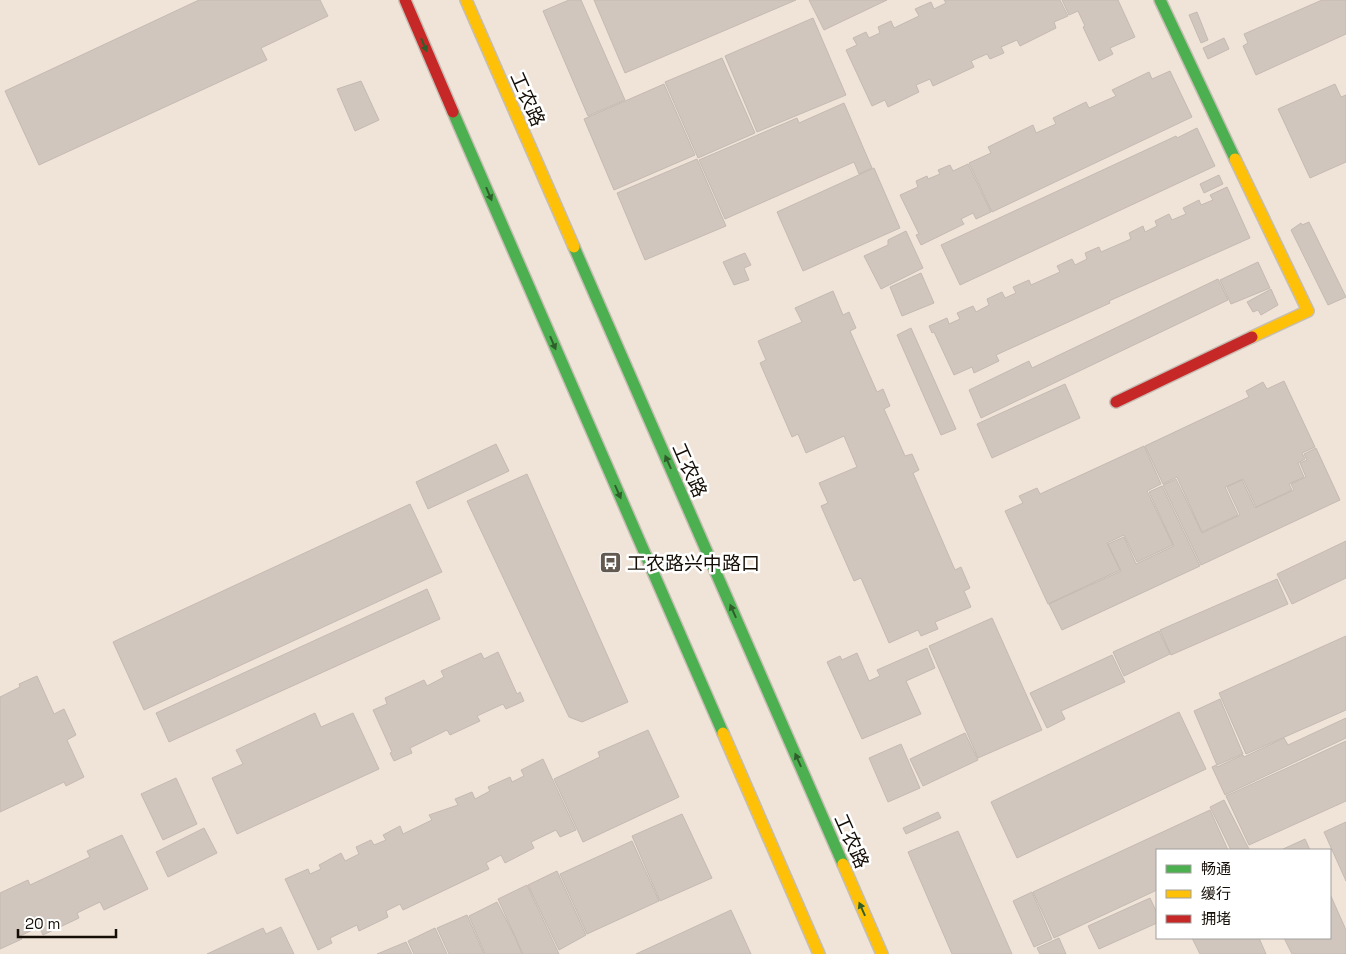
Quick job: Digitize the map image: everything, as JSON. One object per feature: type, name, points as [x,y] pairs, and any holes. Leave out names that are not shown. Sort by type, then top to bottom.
[{"type":"main road","points":[[405,0],[819,954]]},
{"type":"main road","name":"工农路","points":[[466,0],[882,954]]},
{"type":"main road","points":[[1116,402],[1308,311],[1160,0]]},
{"type":"building","points":[[199,0],[320,0],[328,16],[261,48],[267,60],[39,165],[5,91]]},
{"type":"building","points":[[569,0],[581,0],[625,100],[588,116],[543,11]]},
{"type":"building","points":[[594,0],[796,0],[625,73]]},
{"type":"building","points":[[809,0],[887,0],[824,30]]},
{"type":"building","points":[[944,0],[1060,0],[1068,16],[1054,22],[1056,28],[1020,46],[1017,40],[1001,47],[1004,53],[990,59],[987,54],[971,61],[974,67],[933,86],[930,79],[916,85],[919,92],[888,107],[885,100],[872,106],[846,50],[857,45],[853,38],[866,32],[869,38],[880,33],[878,27],[891,21],[894,28],[919,16],[915,9],[931,2],[934,9],[946,3]]},
{"type":"building","points":[[1062,0],[1118,0],[1135,37],[1110,48],[1113,54],[1099,61],[1083,27],[1085,26],[1078,11],[1069,15]]},
{"type":"building","points":[[1322,0],[1346,0],[1346,34],[1256,75],[1243,46],[1248,43],[1244,34]]},
{"type":"building","points":[[1197,12],[1208,40],[1201,43],[1189,15]]},
{"type":"building","points":[[813,18],[846,95],[757,132],[725,56]]},
{"type":"building","points":[[1224,38],[1229,49],[1208,59],[1203,48]]},
{"type":"building","points":[[722,58],[755,133],[698,158],[665,82]]},
{"type":"building","points":[[1170,71],[1192,117],[992,212],[969,163],[991,153],[988,147],[1033,125],[1036,133],[1056,124],[1053,118],[1086,102],[1089,108],[1116,96],[1112,90],[1149,72],[1152,79]]},
{"type":"building","points":[[361,81],[379,120],[355,131],[337,89]]},
{"type":"building","points":[[664,84],[695,155],[614,190],[584,119]]},
{"type":"building","points":[[1335,84],[1341,97],[1346,95],[1346,162],[1310,178],[1278,109]]},
{"type":"building","points":[[844,103],[872,168],[859,174],[854,162],[725,219],[699,160],[797,118],[799,123]]},
{"type":"building","points":[[1197,128],[1215,166],[960,285],[941,245]]},
{"type":"building","points":[[697,159],[726,226],[645,260],[617,193]]},
{"type":"building","points":[[968,164],[991,212],[976,219],[973,213],[961,219],[964,224],[921,245],[916,235],[919,234],[900,195],[918,187],[916,181],[927,176],[928,179],[940,174],[938,170],[950,165],[953,171]]},
{"type":"building","points":[[874,168],[900,228],[803,271],[777,212]]},
{"type":"building","points":[[1219,175],[1223,184],[1204,193],[1200,184]]},
{"type":"building","points":[[1227,187],[1250,238],[1109,301],[1110,303],[996,355],[999,361],[974,373],[972,367],[954,375],[934,332],[932,333],[929,326],[947,318],[949,324],[960,319],[957,313],[973,306],[976,312],[989,305],[987,299],[1002,292],[1005,298],[1016,293],[1013,287],[1029,280],[1031,285],[1060,272],[1057,266],[1072,259],[1075,265],[1087,259],[1085,253],[1099,247],[1101,252],[1131,239],[1129,233],[1143,226],[1145,232],[1157,226],[1155,221],[1169,214],[1172,220],[1186,214],[1183,208],[1199,200],[1201,205],[1213,200],[1210,195]]},
{"type":"building","points":[[1309,222],[1346,297],[1328,305],[1291,230],[1301,223],[1302,225]]},
{"type":"building","points":[[906,231],[923,268],[881,289],[864,256],[888,245],[888,240]]},
{"type":"building","points":[[745,253],[751,265],[744,268],[749,280],[734,285],[723,262]]},
{"type":"building","points":[[1258,262],[1270,288],[1231,304],[1220,280]]},
{"type":"building","points":[[921,273],[934,303],[902,316],[890,287]]},
{"type":"building","points":[[1218,279],[1228,300],[981,418],[969,390],[1029,361],[1032,368]]},
{"type":"building","points":[[1271,289],[1278,305],[1261,315],[1258,310],[1253,312],[1247,302]]},
{"type":"building","points":[[833,291],[843,315],[849,312],[856,328],[850,331],[877,392],[883,389],[890,406],[884,409],[905,456],[912,454],[919,470],[913,473],[955,570],[961,567],[970,588],[964,591],[971,607],[935,622],[938,629],[921,636],[918,630],[889,643],[861,578],[854,581],[821,506],[828,503],[819,483],[857,467],[844,436],[806,453],[798,434],[792,437],[760,363],[766,360],[758,341],[802,322],[795,308]]},
{"type":"building","points":[[911,328],[956,429],[941,435],[897,335]]},
{"type":"building","points":[[1284,381],[1315,447],[1302,453],[1305,459],[1298,463],[1304,477],[1289,484],[1292,490],[1256,507],[1243,479],[1225,487],[1238,515],[1202,532],[1177,477],[1163,484],[1145,446],[1249,397],[1246,391],[1263,382],[1267,389]]},
{"type":"building","points":[[1065,384],[1080,418],[992,458],[977,424]]},
{"type":"building","points":[[496,444],[509,471],[428,509],[416,482]]},
{"type":"building","points":[[1144,446],[1161,484],[1147,491],[1173,545],[1137,562],[1124,535],[1107,543],[1120,570],[1048,604],[1005,511],[1023,503],[1019,496],[1037,488],[1040,494]]},
{"type":"building","points":[[1316,448],[1340,500],[1201,565],[1163,485],[1176,479],[1202,533],[1240,515],[1227,487],[1242,480],[1255,508],[1294,490],[1291,484],[1306,477],[1300,463],[1307,460],[1304,454]]},
{"type":"building","points":[[527,474],[628,702],[582,722],[569,717],[467,501]]},
{"type":"building","points":[[1162,486],[1200,566],[1062,630],[1049,604],[1121,571],[1108,544],[1124,537],[1136,564],[1174,546],[1149,492]]},
{"type":"building","points":[[410,504],[442,572],[144,710],[113,642]]},
{"type":"building","points":[[1346,541],[1346,578],[1292,604],[1277,574]]},
{"type":"building","points":[[1277,579],[1288,604],[1171,655],[1160,630]]},
{"type":"building","points":[[427,589],[440,619],[169,742],[156,713]]},
{"type":"building","points":[[992,618],[1042,730],[978,758],[929,646]]},
{"type":"building","points":[[1159,631],[1170,654],[1124,676],[1113,652]]},
{"type":"building","points":[[1346,636],[1346,710],[1246,754],[1219,693]]},
{"type":"building","points":[[927,648],[935,668],[906,681],[921,714],[862,739],[827,662],[840,656],[842,660],[857,653],[869,681],[880,676],[877,670]]},
{"type":"building","points":[[498,652],[517,694],[520,692],[524,701],[506,709],[503,704],[477,716],[480,721],[450,735],[447,730],[410,748],[412,753],[394,761],[390,753],[392,752],[373,710],[387,704],[385,698],[424,680],[427,686],[444,677],[441,671],[481,653],[484,659]]},
{"type":"building","points":[[1112,655],[1125,682],[1061,711],[1065,719],[1047,728],[1030,693]]},
{"type":"building","points":[[37,676],[54,714],[64,709],[76,735],[67,740],[84,777],[66,786],[64,782],[0,812],[0,697],[20,687],[19,684]]},
{"type":"building","points":[[1220,699],[1243,754],[1217,765],[1194,711]]},
{"type":"building","points":[[1179,712],[1206,769],[1017,858],[991,802]]},
{"type":"building","points":[[315,713],[321,727],[353,713],[379,769],[237,834],[212,778],[243,764],[236,750]]},
{"type":"building","points":[[1346,718],[1346,738],[1225,795],[1212,767],[1216,765],[1217,767],[1243,755],[1244,757],[1284,738],[1288,745]]},
{"type":"building","points":[[648,730],[679,797],[583,842],[554,779],[600,757],[598,752]]},
{"type":"building","points":[[965,733],[978,760],[923,786],[910,759]]},
{"type":"building","points":[[1346,741],[1346,801],[1249,845],[1226,796]]},
{"type":"building","points":[[901,744],[920,788],[888,802],[869,758]]},
{"type":"building","points":[[543,759],[576,830],[560,837],[556,830],[531,842],[534,848],[505,863],[501,855],[486,863],[489,869],[403,910],[400,904],[386,911],[388,917],[359,931],[357,925],[330,938],[332,943],[318,950],[285,879],[308,869],[310,874],[321,869],[319,865],[341,853],[345,861],[359,854],[356,847],[371,840],[374,845],[386,840],[383,835],[400,826],[403,834],[432,820],[429,815],[458,805],[455,799],[472,792],[475,799],[490,791],[488,787],[510,777],[512,782],[524,776],[521,770]]},
{"type":"building","points":[[176,778],[197,824],[163,840],[141,794]]},
{"type":"building","points":[[1224,800],[1249,849],[1231,849],[1210,807]]},
{"type":"building","points":[[1210,810],[1228,849],[1156,849],[1156,890],[1054,938],[1033,892]]},
{"type":"building","points":[[938,812],[941,818],[906,834],[903,828]]},
{"type":"building","points":[[682,814],[712,878],[660,901],[632,836]]},
{"type":"building","points":[[1346,822],[1346,881],[1324,832]]},
{"type":"building","points":[[204,828],[217,853],[168,877],[156,852]]},
{"type":"building","points":[[958,831],[1012,954],[952,954],[908,852]]},
{"type":"building","points":[[122,835],[148,889],[104,910],[100,902],[77,913],[79,918],[43,935],[39,927],[20,936],[22,939],[0,949],[0,893],[28,880],[30,885],[90,857],[87,851]]},
{"type":"building","points":[[1305,839],[1310,849],[1283,849]]},
{"type":"building","points":[[632,841],[659,901],[587,934],[560,874]]},
{"type":"building","points":[[557,871],[586,935],[559,950],[528,885]]},
{"type":"building","points":[[527,885],[559,954],[523,954],[498,899]]},
{"type":"building","points":[[1032,892],[1052,939],[1034,947],[1013,901]]},
{"type":"building","points":[[1331,896],[1346,930],[1346,954],[1292,954],[1284,939],[1331,939]]},
{"type":"building","points":[[1150,898],[1156,911],[1156,923],[1099,949],[1088,926]]},
{"type":"building","points":[[497,902],[522,954],[485,954],[469,916]]},
{"type":"building","points":[[731,910],[751,954],[636,954]]},
{"type":"building","points":[[467,915],[484,954],[449,954],[437,928]]},
{"type":"building","points":[[281,927],[294,954],[207,954],[263,928],[266,934]]},
{"type":"building","points":[[435,928],[447,954],[414,954],[408,941]]},
{"type":"building","points":[[1059,938],[1066,954],[1040,954],[1037,948]]},
{"type":"building","points":[[1192,939],[1259,939],[1266,954],[1200,954]]},
{"type":"building","points":[[406,942],[412,954],[377,954]]},
{"type":"traffic: fast","points":[[1160,0],[1235,159]]},
{"type":"traffic: fast","points":[[453,112],[723,733]]},
{"type":"traffic: fast","points":[[574,247],[843,864]]},
{"type":"traffic: slow","points":[[466,0],[574,247]]},
{"type":"traffic: slow","points":[[1235,159],[1308,311],[1252,337]]},
{"type":"traffic: slow","points":[[723,733],[819,954]]},
{"type":"traffic: slow","points":[[843,864],[882,954]]},
{"type":"traffic: jam","points":[[405,0],[453,112]]},
{"type":"traffic: jam","points":[[1116,402],[1252,337]]},
{"type":"place","name":"工农路兴中路口","points":[[611,563]]}]
